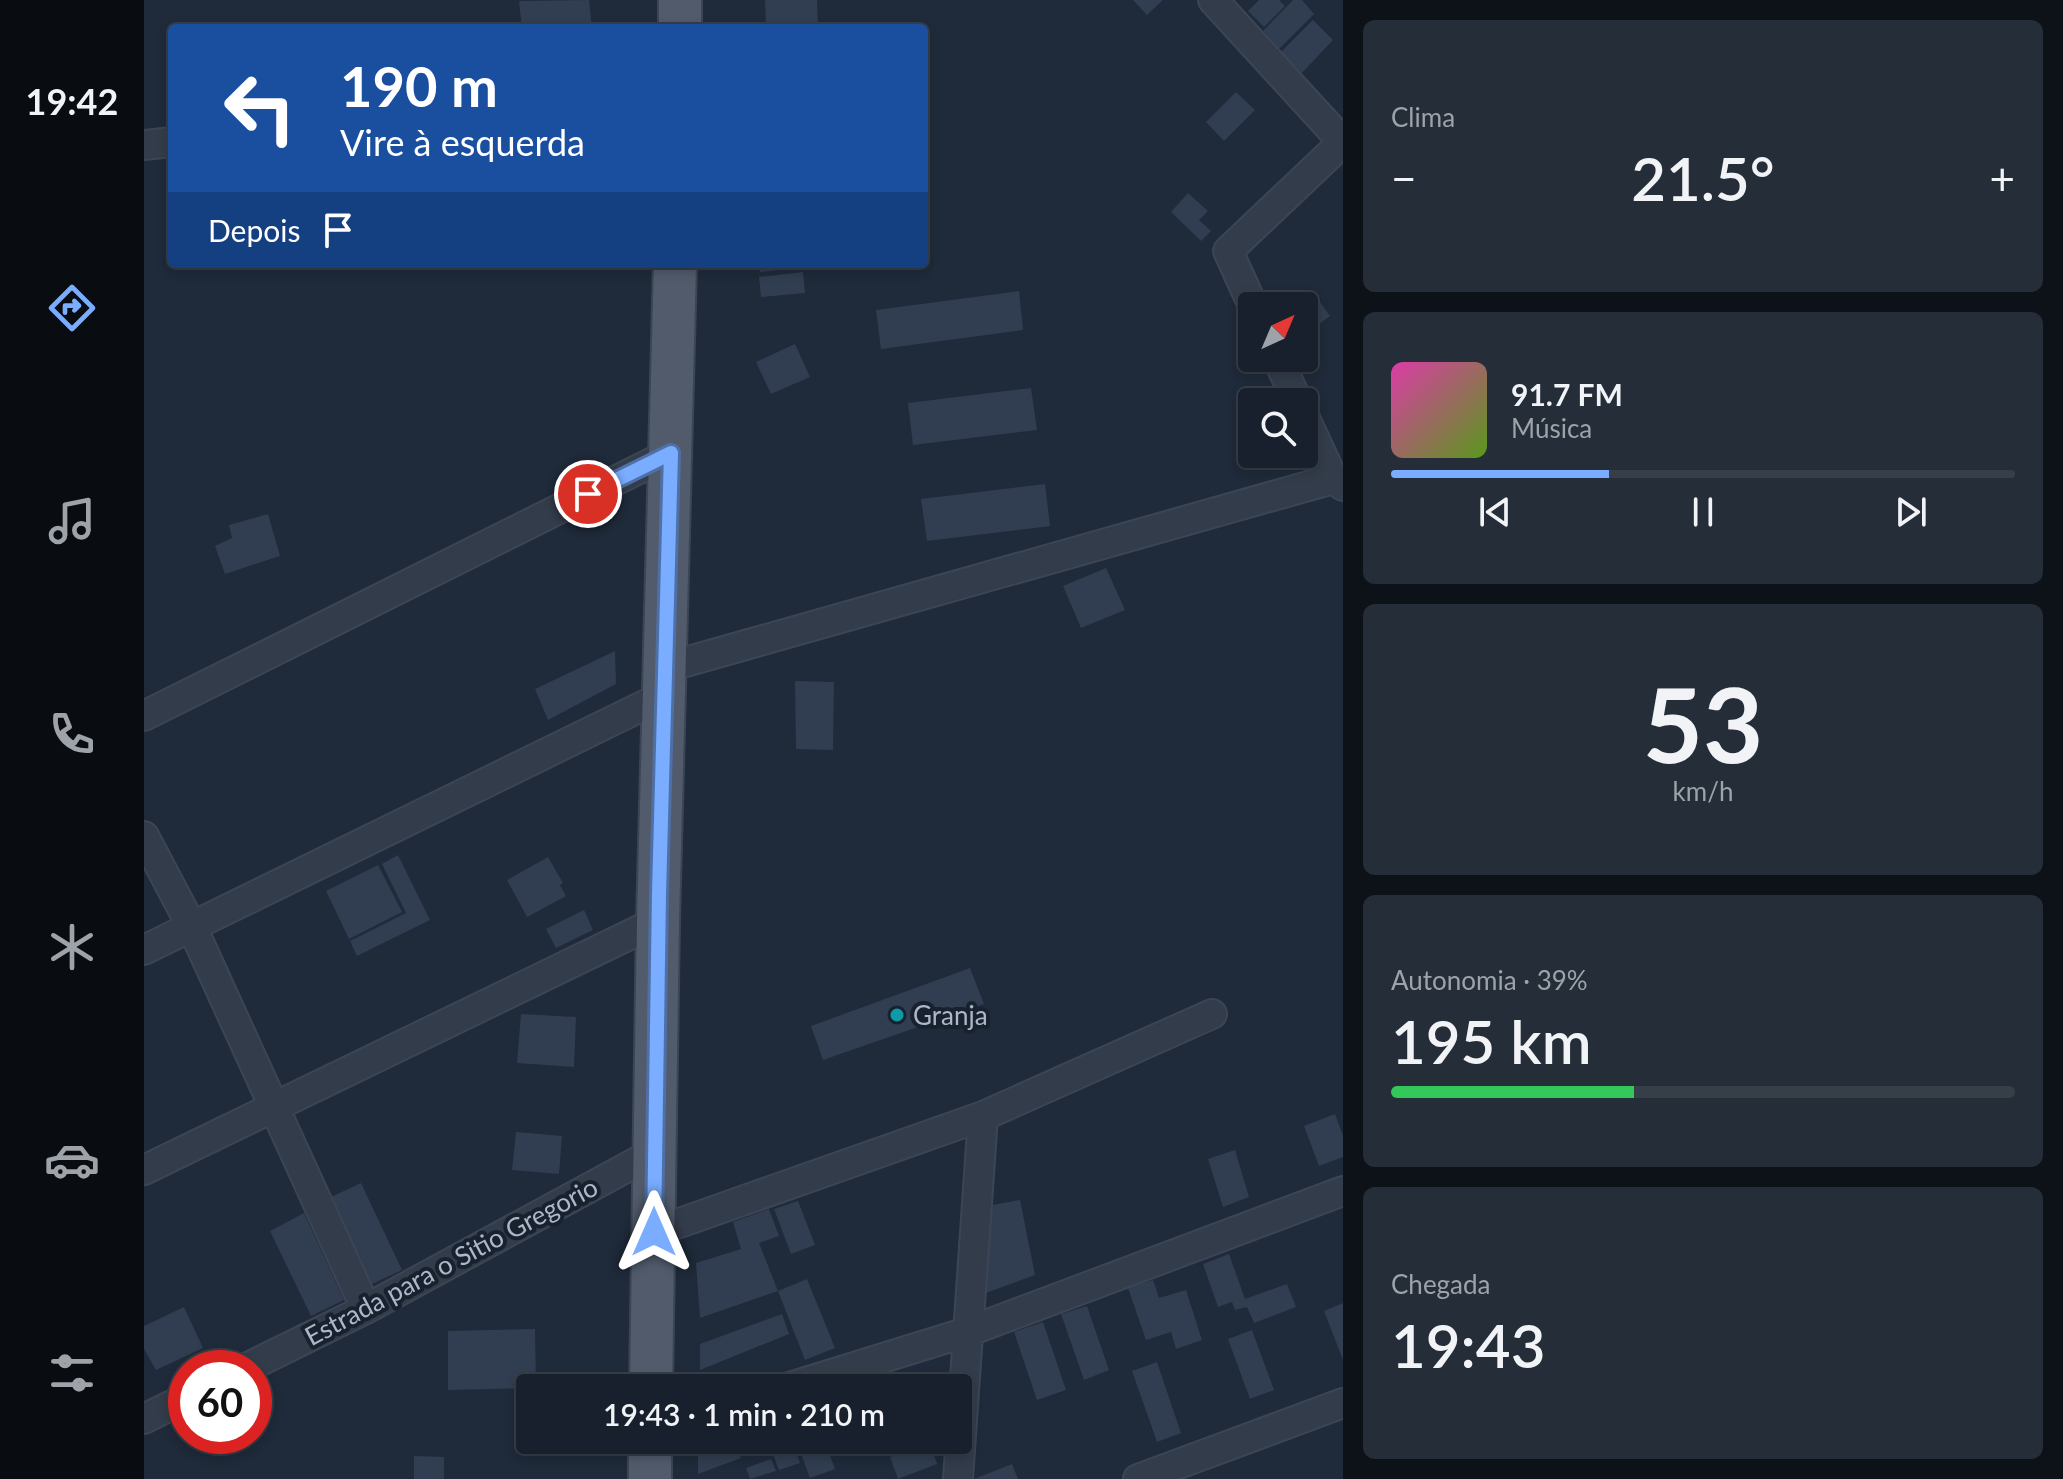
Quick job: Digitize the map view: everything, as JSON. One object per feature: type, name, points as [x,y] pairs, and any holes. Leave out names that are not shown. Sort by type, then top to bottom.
[{"type":"main road","points":[[680,0],[680,24]]},
{"type":"main road","points":[[651,1374],[658,921],[675,268]]},
{"type":"main road","points":[[650,1454],[650,1479]]},
{"type":"street","points":[[1213,0],[1343,142],[1228,251],[1247,292]]},
{"type":"street","points":[[144,145],[168,142]]},
{"type":"street","points":[[144,950],[664,682],[1338,483],[1318,444]]},
{"type":"street","points":[[144,716],[671,453]]},
{"type":"street","points":[[144,836],[192,927],[366,1309]]},
{"type":"street","points":[[144,1170],[658,921]]},
{"type":"street","points":[[654,1232],[983,1116],[1212,1014]]},
{"type":"street","points":[[958,1479],[983,1116]]},
{"type":"street","name":"Estrada para o Sitio Gregorio","points":[[272,1355],[366,1309],[655,1152]]},
{"type":"street","points":[[831,1374],[967,1332],[1343,1191]]},
{"type":"street","points":[[1138,1479],[1343,1403]]},
{"type":"street","points":[[144,1419],[168,1407]]},
{"type":"building","points":[[589,0],[592,24],[522,24],[519,1]]},
{"type":"building","points":[[765,0],[817,0],[818,24],[766,24]]},
{"type":"building","points":[[1133,0],[1163,0],[1147,15]]},
{"type":"building","points":[[1259,0],[1279,0],[1285,6],[1264,27],[1248,11]]},
{"type":"building","points":[[1293,0],[1302,0],[1314,14],[1279,49],[1263,31]]},
{"type":"building","points":[[1313,20],[1333,40],[1302,73],[1281,52]]},
{"type":"building","points":[[1236,92],[1255,110],[1224,141],[1206,122]]},
{"type":"building","points":[[1188,193],[1208,211],[1199,220],[1211,231],[1201,241],[1171,212]]},
{"type":"building","points":[[760,268],[798,268],[760,272]]},
{"type":"building","points":[[803,272],[805,293],[761,297],[759,277]]},
{"type":"building","points":[[1019,291],[1023,330],[881,349],[876,310]]},
{"type":"building","points":[[1318,299],[1330,316],[1318,325]]},
{"type":"building","points":[[795,344],[810,377],[771,394],[756,362]]},
{"type":"building","points":[[1031,388],[1037,430],[913,445],[908,403]]},
{"type":"building","points":[[1045,484],[1050,526],[927,541],[921,499]]},
{"type":"building","points":[[268,514],[280,556],[225,574],[215,546],[232,538],[229,525]]},
{"type":"building","points":[[1106,568],[1125,610],[1081,628],[1063,586]]},
{"type":"building","points":[[615,651],[616,684],[548,720],[535,689]]},
{"type":"building","points":[[795,681],[834,682],[833,750],[796,749]]},
{"type":"building","points":[[398,855],[430,920],[357,956],[350,941],[406,913],[382,864]]},
{"type":"building","points":[[548,857],[563,883],[560,885],[566,896],[527,917],[507,880]]},
{"type":"building","points":[[378,865],[402,912],[349,939],[326,891]]},
{"type":"building","points":[[584,910],[593,930],[556,948],[546,929]]},
{"type":"building","name":"Granja","points":[[970,968],[984,1004],[823,1060],[811,1026]]},
{"type":"building","points":[[521,1014],[576,1017],[574,1067],[517,1063]]},
{"type":"building","points":[[1335,1114],[1343,1136],[1343,1157],[1319,1166],[1304,1126]]},
{"type":"building","points":[[516,1132],[562,1136],[559,1174],[512,1170]]},
{"type":"building","points":[[1235,1150],[1249,1197],[1223,1207],[1208,1159]]},
{"type":"building","points":[[361,1183],[402,1270],[370,1285],[329,1198]]},
{"type":"building","points":[[1020,1200],[1035,1275],[986,1293],[992,1205]]},
{"type":"building","points":[[798,1201],[815,1245],[791,1254],[774,1209]]},
{"type":"building","points":[[769,1209],[779,1236],[759,1243],[778,1291],[700,1318],[696,1263],[741,1249],[733,1222]]},
{"type":"building","points":[[304,1213],[344,1300],[311,1316],[270,1231]]},
{"type":"building","points":[[1229,1254],[1245,1299],[1287,1284],[1296,1307],[1254,1323],[1247,1307],[1235,1310],[1232,1302],[1218,1307],[1203,1264]]},
{"type":"building","points":[[807,1279],[835,1348],[805,1360],[778,1291]]},
{"type":"building","points":[[1153,1280],[1159,1298],[1186,1290],[1202,1340],[1176,1349],[1171,1332],[1146,1340],[1128,1288]]},
{"type":"building","points":[[1343,1303],[1343,1360],[1324,1311]]},
{"type":"building","points":[[1087,1306],[1109,1370],[1084,1380],[1061,1314]]},
{"type":"building","points":[[184,1307],[203,1348],[168,1350],[168,1364],[156,1370],[144,1349],[144,1326]]},
{"type":"building","points":[[782,1314],[789,1334],[700,1370],[700,1344]]},
{"type":"building","points":[[1043,1322],[1066,1390],[1037,1400],[1014,1332]]},
{"type":"building","points":[[535,1329],[536,1374],[516,1374],[516,1388],[448,1390],[448,1331]]},
{"type":"building","points":[[1252,1330],[1274,1390],[1250,1399],[1228,1339]]},
{"type":"building","points":[[1157,1362],[1181,1433],[1157,1442],[1132,1371]]},
{"type":"building","points":[[698,1454],[740,1454],[741,1458],[698,1474]]},
{"type":"building","points":[[773,1454],[797,1454],[800,1463],[779,1470]]},
{"type":"building","points":[[801,1454],[829,1454],[835,1469],[810,1478]]},
{"type":"building","points":[[899,1454],[934,1454],[937,1464],[898,1479],[890,1457]]},
{"type":"building","points":[[414,1456],[444,1457],[444,1479],[414,1479]]},
{"type":"building","points":[[771,1459],[776,1471],[750,1479],[746,1468]]},
{"type":"building","points":[[1012,1464],[1018,1479],[974,1479]]},
{"type":"place","name":"Granja","points":[[897,1015]]},
{"type":"route","points":[[588,494],[671,453],[663,696],[654,1232]]}]
